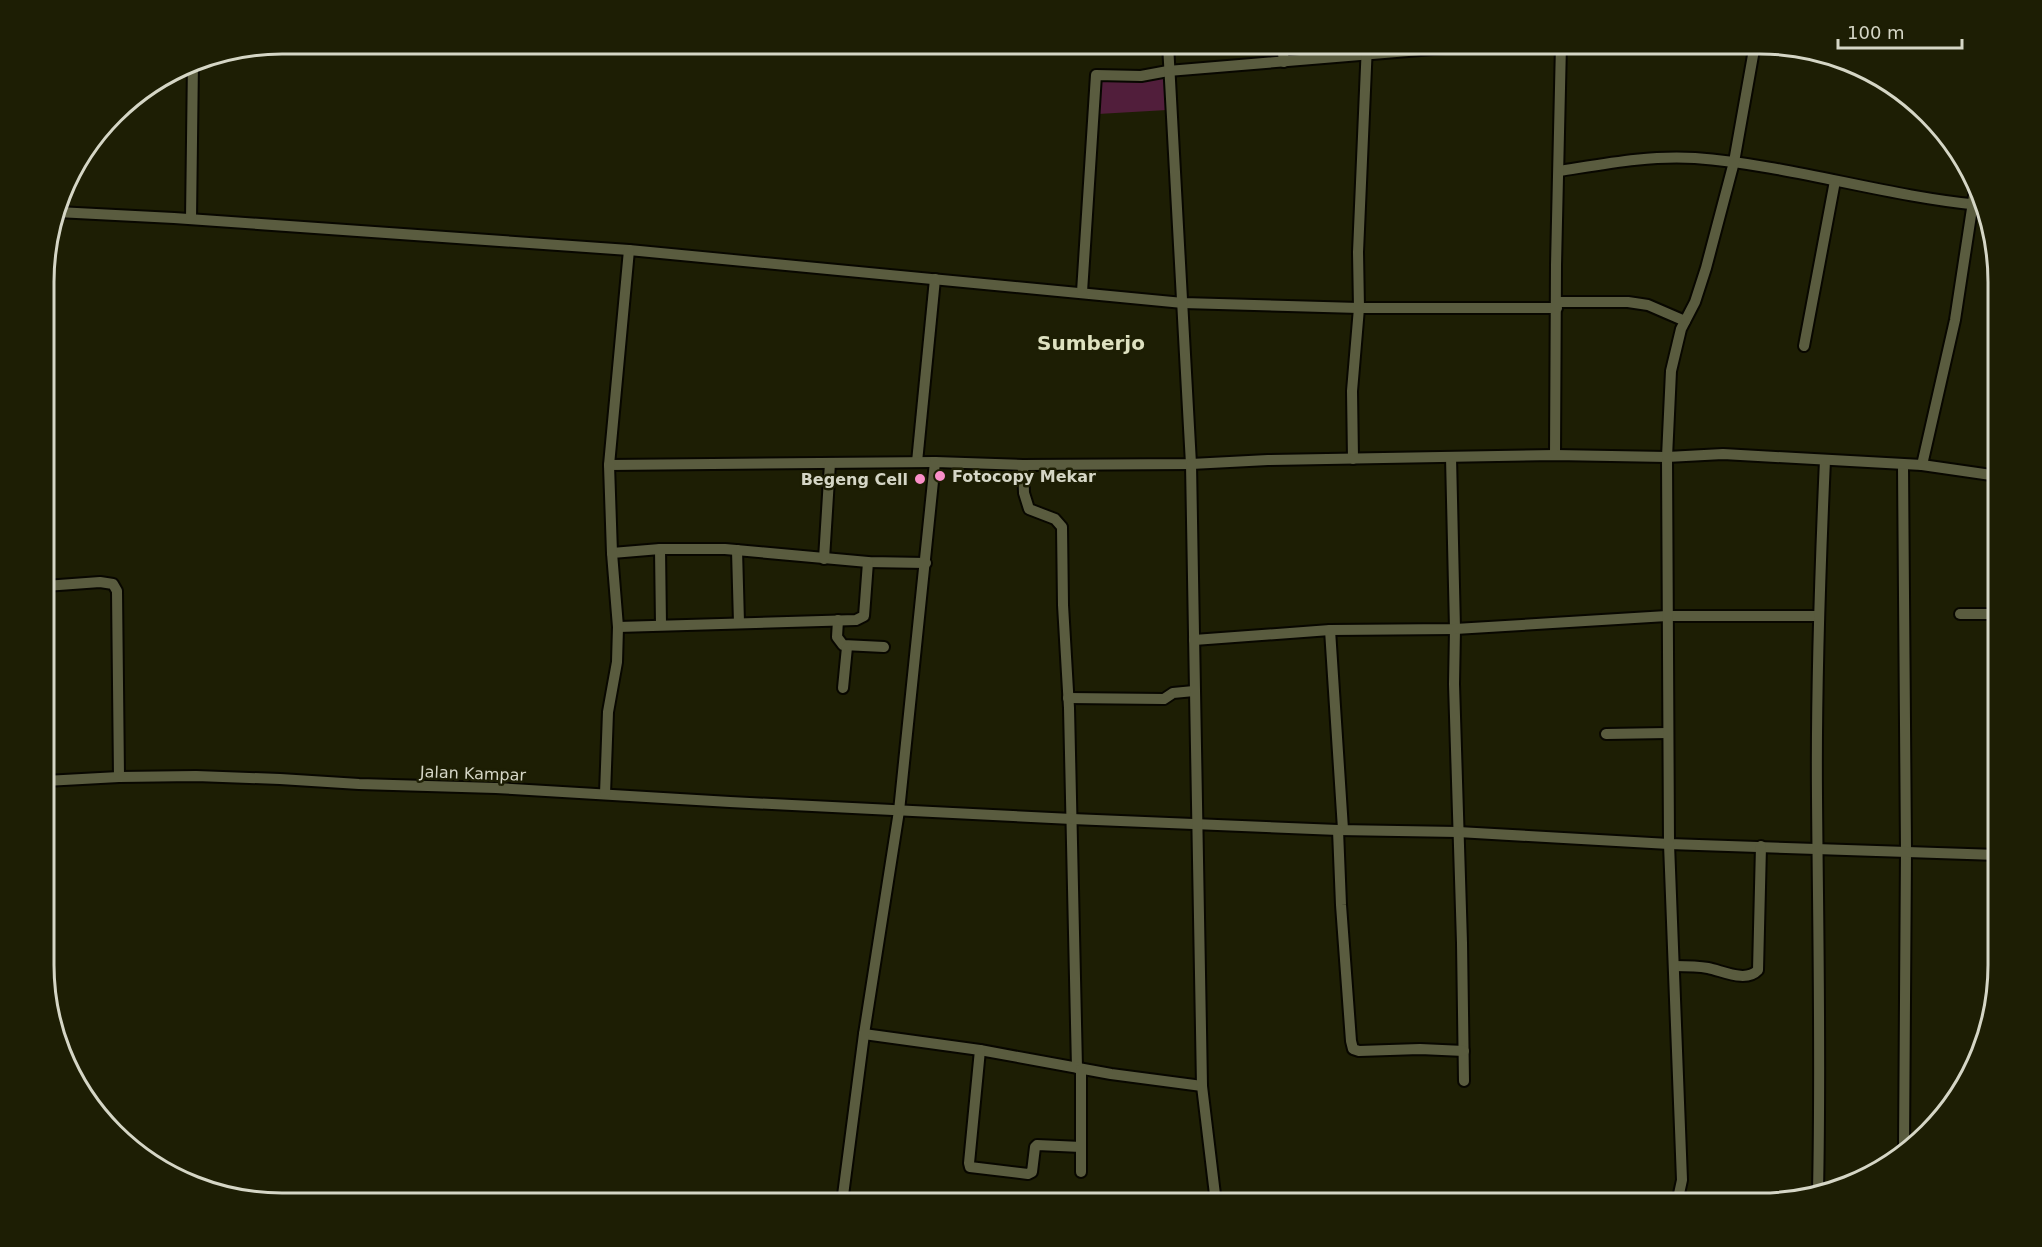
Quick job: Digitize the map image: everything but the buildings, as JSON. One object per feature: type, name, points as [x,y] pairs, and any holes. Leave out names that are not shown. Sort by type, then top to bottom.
[{"type":"street","points":[[1168,54],[1191,464],[1202,1086],[1215,1193]]},
{"type":"street","points":[[1283,54],[1284,62]]},
{"type":"street","points":[[1082,292],[1096,75],[1142,75],[1284,62],[1334,54]]},
{"type":"street","points":[[1353,459],[1352,391],[1359,308],[1358,252],[1366,54]]},
{"type":"street","points":[[1556,455],[1560,54]]},
{"type":"street","points":[[1679,1193],[1682,1180],[1669,844],[1667,457],[1671,371],[1683,325],[1695,302],[1707,268],[1734,162],[1753,54]]},
{"type":"street","points":[[191,219],[193,72]]},
{"type":"street","points":[[1558,171],[1641,159],[1694,158],[1734,162],[1974,205]]},
{"type":"street","points":[[1804,346],[1835,181]]},
{"type":"street","points":[[1922,465],[1955,320],[1976,208]]},
{"type":"street","points":[[65,212],[630,250],[1183,303],[1359,308],[1628,302],[1648,305],[1683,325]]},
{"type":"street","points":[[605,794],[608,712],[617,662],[618,627],[612,553],[609,465],[630,250]]},
{"type":"street","points":[[917,462],[934,279]]},
{"type":"street","points":[[609,465],[917,462],[1023,465],[1191,464],[1268,460],[1556,455],[1667,457],[1723,454],[1903,466],[1922,465],[1988,475]]},
{"type":"street","points":[[1451,457],[1464,1081]]},
{"type":"street","points":[[1818,1185],[1820,1077],[1818,616],[1825,460]]},
{"type":"street","points":[[843,1193],[864,1034],[899,811],[935,462]]},
{"type":"street","points":[[824,559],[830,463]]},
{"type":"street","points":[[1023,465],[1024,493],[1029,509],[1054,519],[1062,527],[1062,605],[1068,698],[1081,1172]]},
{"type":"street","points":[[1903,466],[1906,851],[1904,1141]]},
{"type":"street","points":[[612,553],[660,549],[737,550],[867,562],[926,563]]},
{"type":"street","points":[[660,549],[661,625]]},
{"type":"street","points":[[737,550],[739,623]]},
{"type":"street","points":[[618,627],[856,620],[864,616],[867,562]]},
{"type":"street","points":[[54,585],[100,582],[113,584],[117,591],[120,777]]},
{"type":"street","points":[[1960,614],[1988,614]]},
{"type":"street","points":[[1194,640],[1330,630],[1455,629],[1667,616],[1818,616]]},
{"type":"street","points":[[838,620],[837,637],[840,643],[847,647],[884,647]]},
{"type":"street","points":[[1330,630],[1341,829],[1341,905],[1353,1049],[1359,1051],[1420,1049],[1464,1051]]},
{"type":"street","points":[[843,688],[847,647]]},
{"type":"street","points":[[1068,698],[1160,699],[1168,698],[1173,693],[1194,691]]},
{"type":"street","points":[[1606,734],[1668,733]]},
{"type":"street","name":"Jalan Kampar","points":[[54,781],[196,776],[268,778],[1196,825],[1458,832],[1669,844],[1988,855]]},
{"type":"street","points":[[1674,966],[1707,968],[1744,976],[1755,974],[1758,970],[1761,846]]},
{"type":"street","points":[[864,1034],[1078,1065],[1111,1074],[1202,1086]]},
{"type":"street","points":[[980,1050],[970,1167],[1028,1174],[1032,1172],[1037,1145],[1081,1147]]},
{"type":"shaded area","points":[[1166,73],[1167,110],[1098,114],[1097,79]]},
{"type":"place","name":"Fotocopy Mekar","points":[[940,476]]},
{"type":"place","name":"Begeng Cell","points":[[920,479]]},
{"type":"district","name":"Sumberjo","points":[[1091,343]]}]
